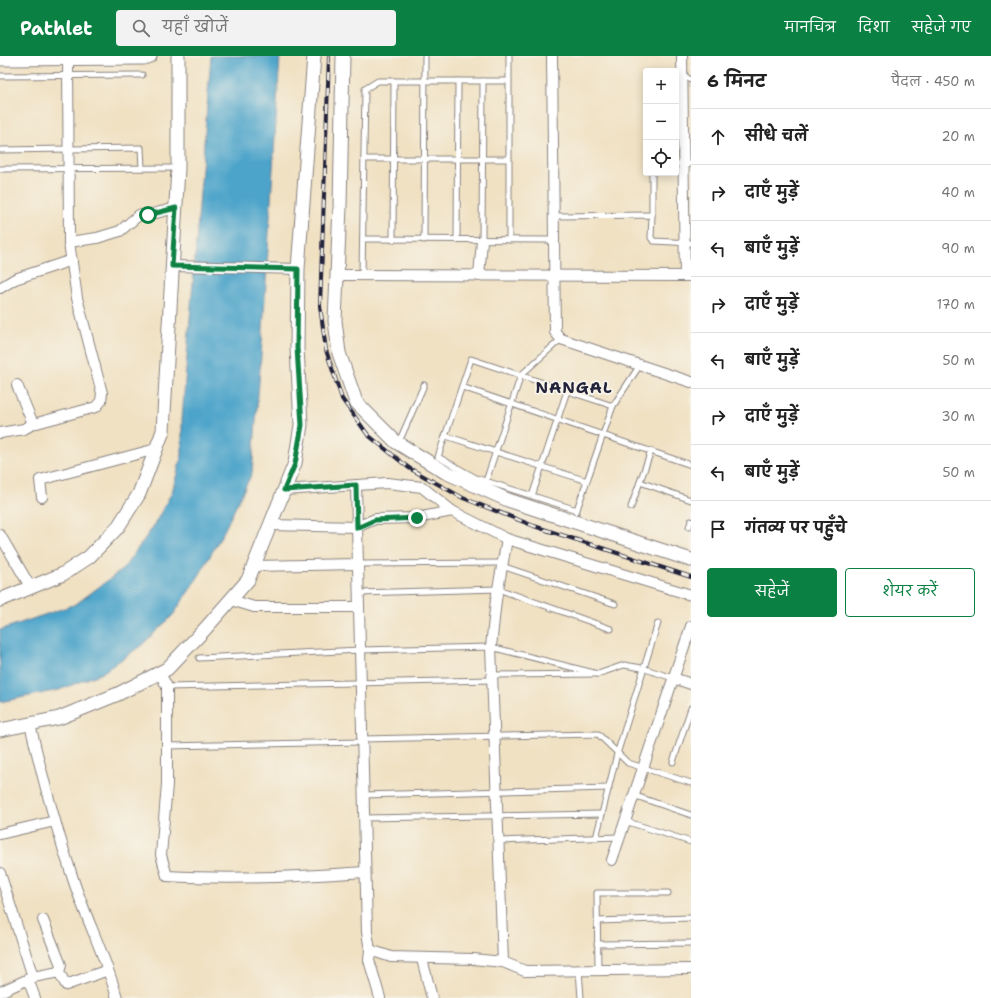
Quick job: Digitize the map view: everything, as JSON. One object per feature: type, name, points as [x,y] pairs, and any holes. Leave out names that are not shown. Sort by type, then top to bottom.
[{"type":"street","points":[[0,60],[53,57],[144,58],[150,56]]},
{"type":"street","points":[[0,600],[63,574],[89,557],[118,528],[139,494],[163,431],[178,168],[178,56]]},
{"type":"street","points":[[0,730],[59,718],[118,694],[167,669],[248,580],[295,464],[302,425],[297,348],[298,269],[314,56]]},
{"type":"street","points":[[343,56],[335,321],[339,353],[356,402],[398,443],[445,472],[508,500],[575,516],[691,560]]},
{"type":"street","points":[[552,56],[555,332],[561,339],[691,382]]},
{"type":"street","points":[[337,275],[688,276],[682,56]]},
{"type":"street","points":[[0,433],[24,429],[33,424],[96,407],[101,401],[102,393],[77,298],[69,242],[68,57]]},
{"type":"street","points":[[69,242],[97,238],[120,231],[139,215],[148,215],[176,208]]},
{"type":"street","points":[[479,276],[482,241]]},
{"type":"street","points":[[0,288],[15,279],[72,260]]},
{"type":"street","points":[[172,266],[298,269]]},
{"type":"street","points":[[17,385],[33,424]]},
{"type":"street","points":[[42,497],[40,480],[156,449]]},
{"type":"street","points":[[284,490],[387,483],[422,487],[452,511],[507,539],[691,595]]},
{"type":"street","points":[[356,485],[367,932],[370,950],[368,960],[380,998]]},
{"type":"street","points":[[270,525],[357,528],[375,520],[417,518],[452,511]]},
{"type":"street","points":[[0,535],[31,588]]},
{"type":"street","points":[[503,962],[491,647],[498,589],[507,539]]},
{"type":"street","points":[[254,566],[358,564]]},
{"type":"street","points":[[231,600],[254,607],[359,607]]},
{"type":"street","points":[[612,860],[691,626]]},
{"type":"street","points":[[160,673],[167,687],[167,784],[161,855],[167,876],[204,878],[280,878],[366,872]]},
{"type":"street","points":[[673,678],[691,684]]},
{"type":"street","points":[[30,724],[42,775],[73,880],[108,970],[117,998]]},
{"type":"street","points":[[0,834],[55,821]]},
{"type":"street","points":[[0,872],[30,978],[34,998]]},
{"type":"street","points":[[43,920],[61,965],[59,972],[66,985],[108,970]]},
{"type":"street","points":[[370,950],[391,957],[422,959],[473,959],[503,962],[525,971],[691,969]]},
{"type":"street","points":[[422,959],[432,998]]},
{"type":"street","points":[[0,992],[30,978],[59,972]]},
{"type":"lane","points":[[424,56],[424,240]]},
{"type":"lane","points":[[509,56],[509,240]]},
{"type":"lane","points":[[0,76],[142,75]]},
{"type":"lane","points":[[393,240],[394,81]]},
{"type":"lane","points":[[362,276],[365,89],[378,82],[394,81],[508,81]]},
{"type":"lane","points":[[457,240],[458,81]]},
{"type":"lane","points":[[482,241],[483,81]]},
{"type":"lane","points":[[0,150],[141,148],[142,168]]},
{"type":"lane","points":[[364,159],[508,159]]},
{"type":"lane","points":[[0,169],[178,168]]},
{"type":"lane","points":[[652,176],[651,238],[654,241],[688,243]]},
{"type":"lane","points":[[554,216],[652,215]]},
{"type":"lane","points":[[363,239],[482,241],[554,240]]},
{"type":"lane","points":[[486,482],[521,375],[561,339]]},
{"type":"lane","points":[[613,406],[471,359],[438,457],[476,478],[532,496],[575,516],[613,406],[640,365]]},
{"type":"lane","points":[[398,443],[424,385]]},
{"type":"lane","points":[[462,387],[691,465]]},
{"type":"lane","points":[[532,496],[567,391]]},
{"type":"lane","points":[[446,436],[587,481]]},
{"type":"lane","points":[[631,507],[651,451]]},
{"type":"lane","points":[[640,482],[691,500]]},
{"type":"lane","points":[[358,564],[502,564],[615,604]]},
{"type":"lane","points":[[358,593],[498,589],[611,629]]},
{"type":"lane","points":[[596,838],[617,754],[658,623]]},
{"type":"lane","points":[[199,658],[360,650],[491,647],[598,674]]},
{"type":"lane","points":[[167,687],[361,683],[598,674],[624,665],[644,668],[673,678]]},
{"type":"lane","points":[[674,762],[691,708]]},
{"type":"lane","points":[[167,746],[598,734],[628,763],[691,783]]},
{"type":"lane","points":[[364,795],[609,788]]},
{"type":"lane","points":[[633,795],[691,815]]},
{"type":"lane","points":[[364,818],[497,817],[602,814]]},
{"type":"lane","points":[[625,821],[691,842]]},
{"type":"lane","points":[[498,841],[619,837]]},
{"type":"lane","points":[[598,970],[597,893],[668,893]]},
{"type":"lane","points":[[597,921],[691,918]]},
{"type":"lane","points":[[598,944],[691,943]]},
{"type":"lane","points":[[579,970],[581,998]]},
{"type":"water","points":[[211,56],[280,56],[263,330],[252,473],[224,531],[200,574],[173,615],[142,645],[102,673],[59,690],[0,702],[0,630],[76,604],[123,569],[153,527],[172,492],[182,455],[182,419]]},
{"type":"railway","points":[[329,56],[320,306],[326,350],[342,399],[368,435],[409,468],[463,498],[534,526],[691,577]]},
{"type":"district","name":"NANGAL","points":[[574,387]]},
{"type":"route","points":[[148,215],[176,208],[172,266],[298,269],[297,348],[302,425],[295,464],[284,490],[356,485],[357,528],[375,520],[417,518]]}]
